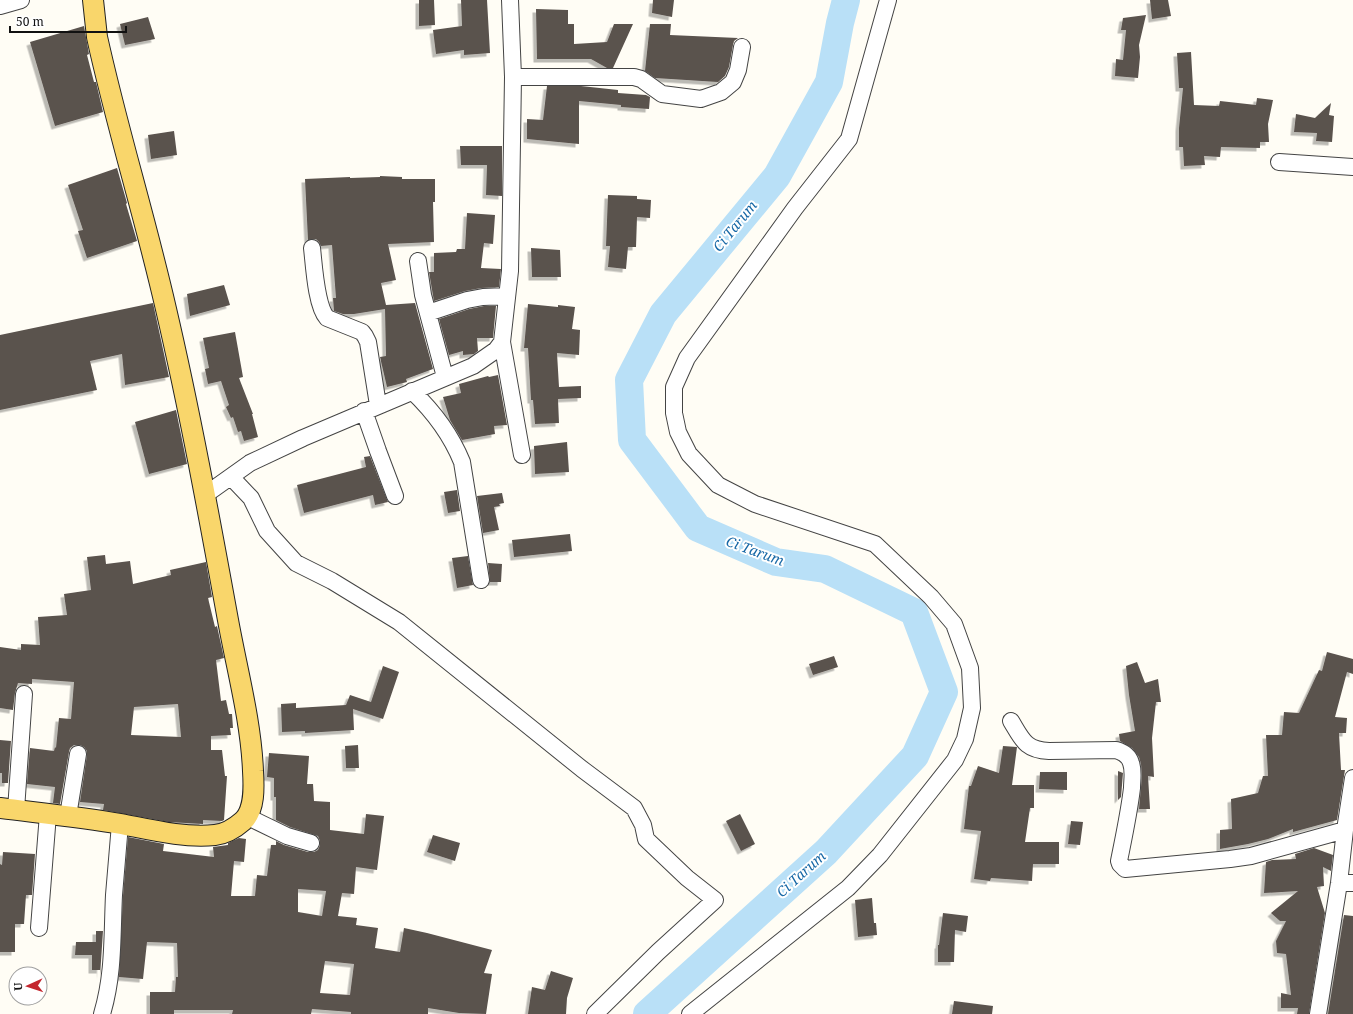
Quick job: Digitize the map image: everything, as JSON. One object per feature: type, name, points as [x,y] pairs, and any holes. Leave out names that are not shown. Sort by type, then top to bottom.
[{"type":"main road","points":[[8,809],[68,816],[171,834],[198,836],[218,835],[234,829],[248,817],[252,802],[253,770],[246,711],[205,495],[166,308],[97,37],[93,0]]},
{"type":"street","points":[[0,6],[21,0]]},
{"type":"street","points":[[510,0],[513,77],[510,271],[502,342],[522,455]]},
{"type":"street","points":[[690,1014],[848,888],[880,855],[955,760],[965,739],[972,708],[970,668],[954,624],[932,597],[876,544],[755,504],[718,485],[689,454],[678,432],[674,413],[674,387],[687,358],[795,208],[849,138],[888,0]]},
{"type":"street","points":[[513,77],[634,77],[641,79],[662,94],[701,99],[721,92],[733,82],[738,70],[742,47]]},
{"type":"street","points":[[1279,162],[1353,167]]},
{"type":"street","points":[[312,248],[323,314],[327,318],[362,332],[368,342],[371,408],[378,451],[395,496]]},
{"type":"street","points":[[418,261],[423,295],[445,377]]},
{"type":"street","points":[[428,313],[467,300],[483,297],[507,296]]},
{"type":"street","points":[[205,495],[250,463],[371,408],[473,366],[492,353],[502,342]]},
{"type":"street","points":[[412,391],[427,405],[444,428],[456,448],[462,462],[481,580]]},
{"type":"street","points":[[231,477],[252,498],[267,531],[296,563],[332,581],[399,622],[582,769],[634,808],[643,825],[646,840],[687,878],[715,900],[658,952],[594,1014]]},
{"type":"street","points":[[8,809],[24,694]]},
{"type":"street","points":[[1011,721],[1024,741],[1031,748],[1039,751],[1116,750],[1122,752],[1128,757],[1132,764],[1133,772],[1129,817],[1119,861],[1125,869],[1251,856],[1344,830]]},
{"type":"street","points":[[68,816],[78,754]]},
{"type":"street","points":[[1318,1014],[1346,883],[1344,830],[1353,778]]},
{"type":"street","points":[[39,928],[48,814]]},
{"type":"street","points":[[248,817],[287,836],[311,843]]},
{"type":"street","points":[[102,1014],[110,986],[113,951],[114,894],[120,824]]},
{"type":"building","points":[[419,0],[434,0],[435,25],[419,26]]},
{"type":"building","points":[[461,0],[487,0],[490,53],[464,55],[464,50],[436,54],[433,30],[462,26]]},
{"type":"building","points":[[653,0],[674,0],[672,17],[652,13]]},
{"type":"building","points":[[1150,0],[1168,0],[1171,16],[1152,19]]},
{"type":"building","points":[[536,9],[568,10],[568,24],[574,24],[574,44],[607,42],[614,24],[633,24],[613,68],[607,68],[591,59],[537,59]]},
{"type":"building","points":[[1146,15],[1139,45],[1140,57],[1138,78],[1115,76],[1116,59],[1123,60],[1126,30],[1121,30],[1123,18]]},
{"type":"building","points":[[148,17],[155,39],[125,45],[120,24]]},
{"type":"building","points":[[650,24],[671,24],[670,35],[738,38],[734,41],[729,67],[725,76],[718,82],[655,78],[645,71]]},
{"type":"building","points":[[84,26],[89,54],[87,55],[94,82],[96,82],[103,112],[55,126],[30,42]]},
{"type":"building","points":[[1191,52],[1194,105],[1219,106],[1220,101],[1256,105],[1257,98],[1273,100],[1268,124],[1269,142],[1260,142],[1260,148],[1221,147],[1220,157],[1204,156],[1205,165],[1184,166],[1183,147],[1179,147],[1179,128],[1183,88],[1179,88],[1177,53]]},
{"type":"building","points":[[547,86],[581,86],[618,90],[618,93],[646,95],[650,97],[649,109],[579,101],[579,144],[527,139],[527,119],[543,120]]},
{"type":"building","points":[[1331,103],[1329,115],[1334,116],[1332,142],[1316,141],[1317,133],[1294,132],[1296,114],[1315,118]]},
{"type":"building","points":[[174,131],[177,155],[151,159],[148,135]]},
{"type":"building","points":[[460,146],[502,146],[502,196],[486,195],[487,165],[461,165]]},
{"type":"building","points":[[117,168],[137,241],[87,258],[78,231],[83,230],[68,185]]},
{"type":"building","points":[[380,176],[402,177],[402,179],[435,179],[435,202],[433,202],[434,242],[388,244],[396,280],[381,283],[386,305],[415,303],[433,369],[406,379],[407,382],[387,387],[380,357],[386,356],[385,309],[354,314],[343,314],[334,311],[333,298],[336,298],[332,245],[321,246],[316,239],[308,240],[305,179]]},
{"type":"building","points":[[608,195],[637,196],[637,199],[651,200],[650,218],[637,217],[636,247],[628,247],[626,269],[608,267],[610,246],[606,246]]},
{"type":"building","points":[[467,213],[495,215],[493,244],[484,243],[481,268],[501,269],[499,287],[465,291],[434,301],[429,272],[434,272],[434,253],[456,252],[457,249],[465,249]]},
{"type":"building","points":[[531,248],[560,250],[561,277],[532,277]]},
{"type":"building","points":[[224,285],[230,305],[190,316],[187,294]]},
{"type":"building","points":[[153,303],[169,377],[125,385],[122,354],[90,361],[97,390],[0,410],[0,335]]},
{"type":"building","points":[[528,304],[575,307],[572,329],[580,330],[579,355],[557,353],[559,387],[581,386],[581,398],[558,399],[559,423],[535,424],[533,400],[531,400],[528,348],[524,348]]},
{"type":"building","points":[[484,306],[496,306],[493,338],[477,338],[478,351],[474,354],[463,355],[463,351],[449,355],[439,319],[469,309]]},
{"type":"building","points":[[235,332],[243,377],[239,378],[253,414],[258,437],[244,441],[241,431],[238,432],[233,417],[231,418],[226,407],[229,405],[221,381],[208,384],[205,369],[209,368],[203,338]]},
{"type":"building","points":[[498,375],[507,425],[494,426],[495,434],[462,440],[450,420],[443,397],[461,393],[459,384],[488,376]]},
{"type":"building","points":[[176,410],[187,464],[149,474],[135,422]]},
{"type":"building","points":[[567,442],[569,472],[535,474],[534,446]]},
{"type":"building","points":[[370,456],[388,502],[375,505],[373,495],[304,513],[297,485],[366,467],[364,457]]},
{"type":"building","points":[[457,490],[460,511],[448,513],[444,492]]},
{"type":"building","points":[[502,493],[504,503],[499,504],[500,506],[494,507],[499,530],[483,533],[477,496]]},
{"type":"building","points":[[570,534],[572,551],[514,557],[512,540]]},
{"type":"building","points":[[105,555],[106,564],[130,561],[133,584],[171,575],[170,570],[206,562],[212,597],[208,598],[215,627],[217,626],[224,658],[216,660],[221,701],[226,700],[229,714],[232,714],[233,728],[230,728],[231,735],[211,736],[211,750],[222,750],[225,776],[227,776],[224,820],[203,820],[203,824],[169,822],[103,810],[104,804],[80,802],[87,751],[80,745],[74,745],[70,748],[60,804],[53,803],[55,787],[27,784],[30,748],[54,751],[55,747],[56,748],[59,718],[71,719],[74,682],[32,679],[32,684],[18,683],[13,710],[0,708],[0,647],[21,650],[21,644],[40,645],[38,617],[67,615],[64,594],[91,590],[87,557]],"holes":[[[178,704],[181,737],[131,735],[134,707]]]},
{"type":"building","points":[[468,556],[473,585],[457,588],[452,558]]},
{"type":"building","points":[[488,563],[502,564],[501,582],[490,582]]},
{"type":"building","points":[[1327,652],[1353,659],[1353,674],[1347,672],[1335,717],[1347,718],[1346,733],[1339,733],[1341,770],[1345,770],[1337,820],[1293,832],[1293,829],[1268,839],[1248,844],[1220,849],[1220,830],[1232,829],[1231,799],[1258,793],[1263,776],[1268,776],[1266,735],[1282,735],[1284,712],[1299,713],[1319,670],[1322,671]]},
{"type":"building","points":[[834,656],[838,667],[813,675],[809,664]]},
{"type":"building","points":[[1137,662],[1145,683],[1158,679],[1161,702],[1156,702],[1152,738],[1154,777],[1148,776],[1150,809],[1139,809],[1142,776],[1141,764],[1139,757],[1132,748],[1120,741],[1119,734],[1135,731],[1126,666]]},
{"type":"building","points":[[383,666],[399,672],[383,719],[353,709],[354,730],[305,733],[305,731],[282,732],[281,704],[296,703],[296,708],[346,705],[350,695],[371,702]]},
{"type":"building","points":[[0,740],[11,741],[8,783],[2,783],[2,773],[0,773]]},
{"type":"building","points":[[358,745],[359,768],[346,768],[345,746]]},
{"type":"building","points":[[1003,746],[1017,747],[1012,785],[1034,785],[1034,808],[1030,808],[1025,842],[1059,842],[1059,864],[1033,864],[1032,881],[991,878],[990,881],[974,879],[981,831],[964,829],[969,786],[971,786],[978,766],[999,773]]},
{"type":"building","points":[[269,753],[309,756],[307,784],[313,784],[314,801],[330,802],[330,830],[364,834],[366,814],[384,816],[377,870],[356,867],[354,894],[342,893],[338,916],[357,918],[356,925],[378,928],[375,948],[400,952],[404,928],[492,950],[484,973],[492,974],[486,1014],[459,1013],[428,1008],[428,1014],[351,1014],[351,1012],[312,1009],[311,1014],[232,1014],[233,1010],[174,1010],[174,1014],[150,1014],[150,992],[175,992],[176,977],[178,977],[177,943],[147,942],[143,979],[119,977],[123,896],[128,837],[164,844],[163,851],[214,857],[213,847],[228,845],[228,843],[239,838],[246,839],[244,862],[234,861],[231,896],[255,896],[257,875],[267,876],[271,845],[276,845],[276,841],[308,852],[318,850],[320,845],[318,836],[290,827],[276,820],[274,778],[267,777]],"holes":[[[298,889],[326,891],[322,916],[298,912]],[[325,961],[354,964],[350,995],[320,993]]]},
{"type":"building","points":[[1118,771],[1123,773],[1121,797],[1118,800]]},
{"type":"building","points":[[1040,772],[1067,772],[1067,790],[1039,789]]},
{"type":"building","points":[[740,814],[755,844],[741,851],[726,821]]},
{"type":"building","points":[[1071,821],[1083,822],[1080,845],[1068,844]]},
{"type":"building","points":[[433,835],[460,843],[455,861],[427,852]]},
{"type":"building","points":[[1314,848],[1333,855],[1331,871],[1323,867],[1324,886],[1317,887],[1325,913],[1309,1014],[1297,1014],[1298,1008],[1281,1008],[1281,993],[1291,995],[1286,954],[1277,953],[1276,941],[1286,921],[1280,921],[1271,913],[1298,891],[1264,893],[1266,862],[1272,860],[1296,859],[1295,854]]},
{"type":"building","points":[[3,852],[35,854],[32,895],[26,895],[24,924],[15,924],[15,952],[0,952],[0,864],[2,865]]},
{"type":"building","points":[[872,898],[874,923],[876,923],[877,935],[858,937],[855,900]]},
{"type":"building","points":[[943,913],[968,916],[966,932],[955,930],[954,962],[938,962],[938,945]]},
{"type":"building","points":[[1344,915],[1353,916],[1353,1014],[1328,1014]]},
{"type":"building","points":[[96,931],[103,931],[100,976],[100,970],[92,970],[92,955],[75,955],[76,942],[96,942]]},
{"type":"building","points":[[551,971],[573,978],[567,998],[566,1014],[528,1014],[532,987],[545,990]]},
{"type":"building","points":[[954,1001],[993,1006],[992,1014],[952,1014]]},
{"type":"waterway","name":"Ci Tarum","points":[[647,1014],[826,852],[915,756],[944,692],[914,612],[825,569],[776,562],[698,528],[632,440],[629,380],[663,314],[777,176],[829,82],[840,23],[846,0]]}]
